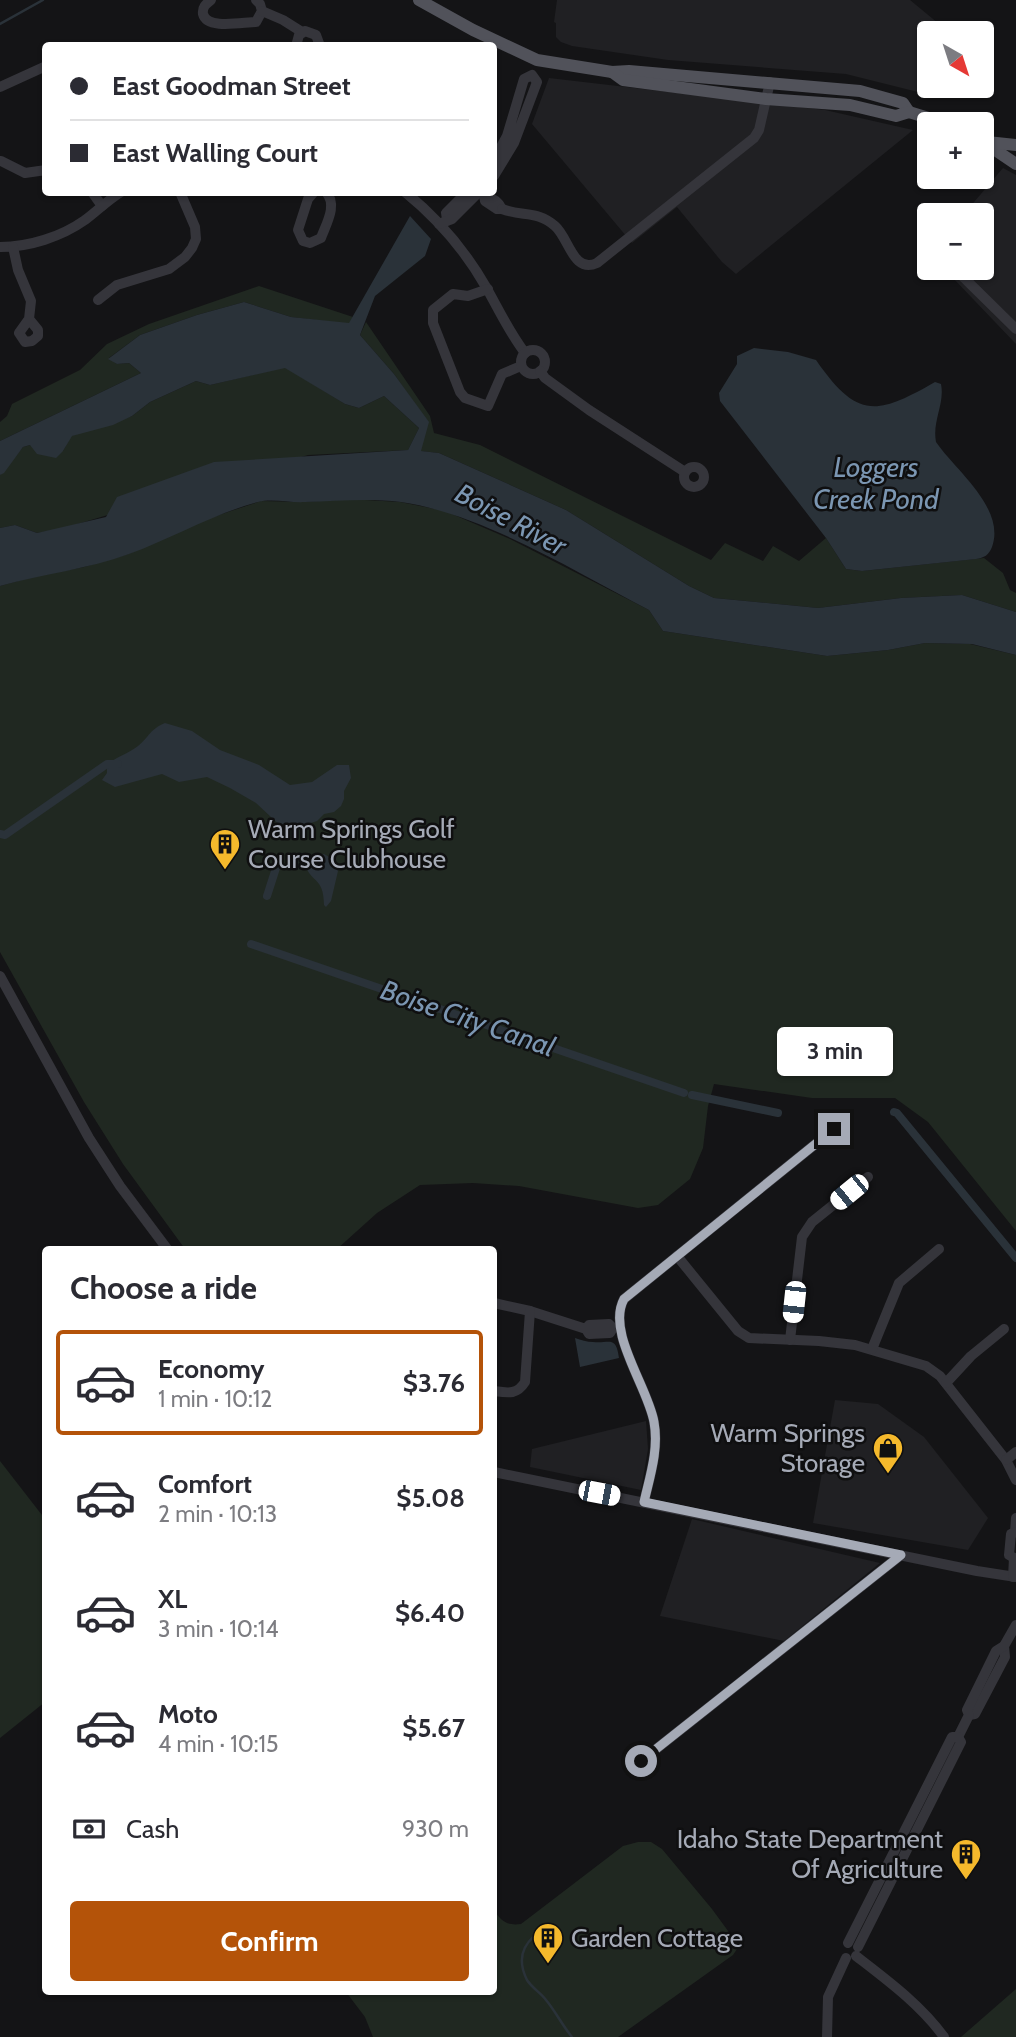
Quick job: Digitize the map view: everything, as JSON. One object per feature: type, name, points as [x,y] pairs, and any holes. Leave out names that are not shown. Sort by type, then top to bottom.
[{"type":"main road","points":[[419,0],[473,30],[537,60],[612,72],[624,70],[860,92],[903,103],[909,112]]},
{"type":"main road","points":[[612,72],[622,80],[766,99],[850,105],[896,116],[909,112],[917,114]]},
{"type":"main road","points":[[994,142],[1016,145]]},
{"type":"main road","points":[[994,149],[1016,164]]},
{"type":"street","points":[[211,0],[205,5],[203,12],[206,20],[214,24],[256,22],[262,12],[256,0]]},
{"type":"street","points":[[262,12],[283,20],[302,32],[313,33],[318,42]]},
{"type":"street","points":[[296,42],[302,32]]},
{"type":"street","points":[[497,171],[514,143],[537,82],[533,75],[537,60]]},
{"type":"street","points":[[0,87],[42,68]]},
{"type":"street","points":[[497,154],[506,136],[524,79],[533,75]]},
{"type":"street","points":[[482,196],[497,209],[540,215],[563,235],[577,260],[583,265],[591,266],[745,147],[759,130],[770,82]]},
{"type":"street","points":[[0,158],[25,173],[42,171]]},
{"type":"street","points":[[95,196],[102,206]]},
{"type":"street","points":[[0,247],[39,242],[62,233],[82,222],[116,196]]},
{"type":"street","points":[[98,300],[117,285],[169,269],[185,257],[196,239],[195,227],[182,196]]},
{"type":"street","points":[[311,196],[298,230],[303,241],[310,243],[321,238],[332,207],[331,196]]},
{"type":"street","points":[[410,196],[443,222],[488,289],[504,323],[525,353]]},
{"type":"street","points":[[443,222],[446,213],[463,196]]},
{"type":"street","points":[[443,222],[452,219],[479,196]]},
{"type":"street","points":[[13,247],[18,270],[31,301],[29,319]]},
{"type":"street","points":[[967,280],[1014,323]]},
{"type":"street","points":[[488,289],[468,296],[453,294],[433,310],[433,323],[460,392],[465,398],[488,406],[502,374],[522,366]]},
{"type":"street","points":[[533,350],[542,355],[544,363],[540,371],[530,373],[522,366],[525,353],[533,350]]},
{"type":"street","points":[[540,371],[545,378],[589,410],[685,472]]},
{"type":"street","points":[[0,976],[94,1146],[165,1246]]},
{"type":"street","points":[[644,1502],[654,1461],[654,1421],[616,1327],[624,1299],[834,1129]]},
{"type":"street","points":[[790,1340],[802,1237],[812,1222],[868,1177]]},
{"type":"street","points":[[872,1349],[899,1283],[939,1249]]},
{"type":"street","points":[[677,1256],[743,1335],[749,1338],[837,1342],[872,1349],[934,1370],[1006,1460],[1016,1480]]},
{"type":"street","points":[[497,1304],[586,1329],[589,1334],[610,1333],[616,1327]]},
{"type":"street","points":[[497,1391],[512,1393],[520,1390],[525,1382],[530,1311]]},
{"type":"street","points":[[946,1383],[971,1356],[1004,1329]]},
{"type":"street","points":[[1006,1460],[1016,1452]]},
{"type":"street","points":[[497,1473],[1015,1577],[1015,1557],[1009,1555],[1011,1534],[1016,1532],[1016,1518]]},
{"type":"street","points":[[641,1761],[901,1555]]},
{"type":"street","points":[[827,2037],[828,1997],[934,1799],[961,1742],[958,1737],[970,1715],[967,1710],[996,1651],[1008,1646],[1016,1625]]},
{"type":"street","points":[[852,1951],[935,2024],[944,2037]]},
{"type":"shaded area","points":[[557,0],[910,0],[935,21],[917,21],[917,92],[846,74],[668,60],[572,46],[556,37],[554,22]]},
{"type":"shaded area","points":[[549,78],[825,110],[913,130],[736,274],[722,262],[677,207],[632,243],[532,124]]},
{"type":"shaded area","points":[[1003,168],[1016,175],[1016,344],[955,280],[994,280],[994,203],[973,203],[985,189],[994,189],[994,179]]},
{"type":"shaded area","points":[[259,286],[353,317],[349,324],[291,317],[244,302],[140,335],[109,358],[117,364],[129,363],[141,373],[0,441],[0,422],[7,416],[12,404],[80,370],[107,344],[149,324]]},
{"type":"shaded area","points":[[366,322],[430,416],[434,433],[480,445],[711,560],[725,543],[763,561],[773,546],[799,561],[826,538],[846,569],[862,571],[984,558],[1003,573],[1010,590],[1016,593],[1016,612],[962,595],[901,598],[818,608],[714,598],[689,586],[566,510],[439,453],[420,451],[428,422],[394,374],[360,335]]},
{"type":"shaded area","points":[[285,367],[345,404],[359,408],[384,396],[419,428],[408,450],[308,455],[61,529],[37,533],[15,525],[0,528],[0,475],[23,447],[30,445],[63,451],[71,436],[132,416],[150,402],[196,381],[210,385]]},
{"type":"shaded area","points":[[348,499],[400,502],[445,511],[510,539],[649,610],[663,631],[827,656],[925,643],[970,644],[1016,655],[1016,1231],[928,1122],[895,1098],[812,1098],[714,1084],[708,1106],[703,1148],[690,1179],[658,1205],[638,1208],[519,1186],[473,1183],[420,1185],[377,1213],[340,1246],[183,1246],[123,1164],[84,1102],[0,952],[0,586],[128,554],[207,519],[261,501]]},
{"type":"shaded area","name":"Warm Springs Storage","points":[[835,1400],[878,1404],[924,1437],[988,1518],[968,1550],[813,1523]]},
{"type":"shaded area","points":[[646,1421],[648,1449],[641,1490],[530,1467],[532,1449]]},
{"type":"shaded area","points":[[0,1461],[42,1515],[42,1704],[0,1738]]},
{"type":"shaded area","name":"Warm Springs Storage","points":[[692,1519],[880,1563],[784,1641],[660,1616]]},
{"type":"shaded area","points":[[651,1842],[662,1849],[739,1946],[733,1955],[618,2037],[373,2037],[365,2017],[348,1995],[497,1995],[497,1914],[505,1922],[521,1924],[623,1846]]},
{"type":"shaded area","points":[[1016,1989],[1016,2037],[961,2037]]},
{"type":"water","name":"Boise River","points":[[410,216],[431,239],[425,256],[375,296],[360,335],[394,374],[429,422],[421,451],[439,453],[566,510],[689,586],[714,598],[818,608],[901,598],[962,595],[1016,612],[1016,655],[972,644],[925,643],[827,656],[663,631],[649,610],[528,546],[464,519],[432,509],[389,501],[258,502],[113,559],[0,586],[0,528],[15,525],[37,533],[106,517],[117,497],[214,462],[408,450],[419,428],[384,396],[359,408],[345,404],[285,368],[210,385],[196,381],[150,402],[132,416],[113,425],[72,436],[56,458],[37,454],[30,445],[23,447],[0,475],[0,441],[141,373],[129,363],[117,364],[108,359],[140,335],[244,302],[291,317],[349,323]]},
{"type":"water","name":"Loggers Creek Pond","points":[[754,348],[788,352],[816,360],[844,393],[856,402],[869,406],[882,406],[935,382],[941,384],[936,442],[976,490],[992,518],[994,532],[988,554],[976,559],[862,571],[846,569],[826,538],[720,401],[719,393],[737,364],[737,356]]},
{"type":"water","points":[[165,723],[192,731],[220,750],[259,765],[290,785],[312,782],[337,765],[349,765],[351,778],[344,791],[341,806],[334,812],[324,814],[317,821],[286,831],[256,803],[207,777],[179,782],[162,774],[115,787],[102,780],[107,773],[107,764],[134,748]]},
{"type":"water","points":[[324,854],[331,858],[338,871],[331,901],[326,907],[322,889],[305,864],[312,856]]},
{"type":"water","points":[[575,1338],[589,1342],[614,1343],[619,1358],[580,1367]]},
{"type":"waterway","points":[[0,24],[43,0]]},
{"type":"waterway","name":"Boise City Canal","points":[[0,834],[5,835],[107,764],[118,764]]},
{"type":"waterway","name":"Boise City Canal","points":[[267,896],[277,865]]},
{"type":"waterway","name":"Boise City Canal","points":[[251,944],[684,1093]]},
{"type":"waterway","name":"Boise City Canal","points":[[692,1095],[778,1113]]},
{"type":"waterway","name":"Boise City Canal","points":[[894,1112],[1016,1258]]},
{"type":"waterway","points":[[549,1926],[534,1936],[525,1948],[522,1955],[523,1971],[529,1983],[546,2000],[572,2037]]},
{"type":"place","name":"Warm Springs Golf Course Clubhouse","points":[[225,871]]},
{"type":"place","name":"Warm Springs Storage","points":[[888,1475]]},
{"type":"place","name":"Idaho State Department Of Agriculture","points":[[966,1881]]},
{"type":"place","name":"Garden Cottage","points":[[548,1965]]},
{"type":"route","points":[[641,1761],[901,1555],[644,1502],[654,1461],[654,1421],[622,1335],[619,1319],[624,1299],[834,1129]]}]
